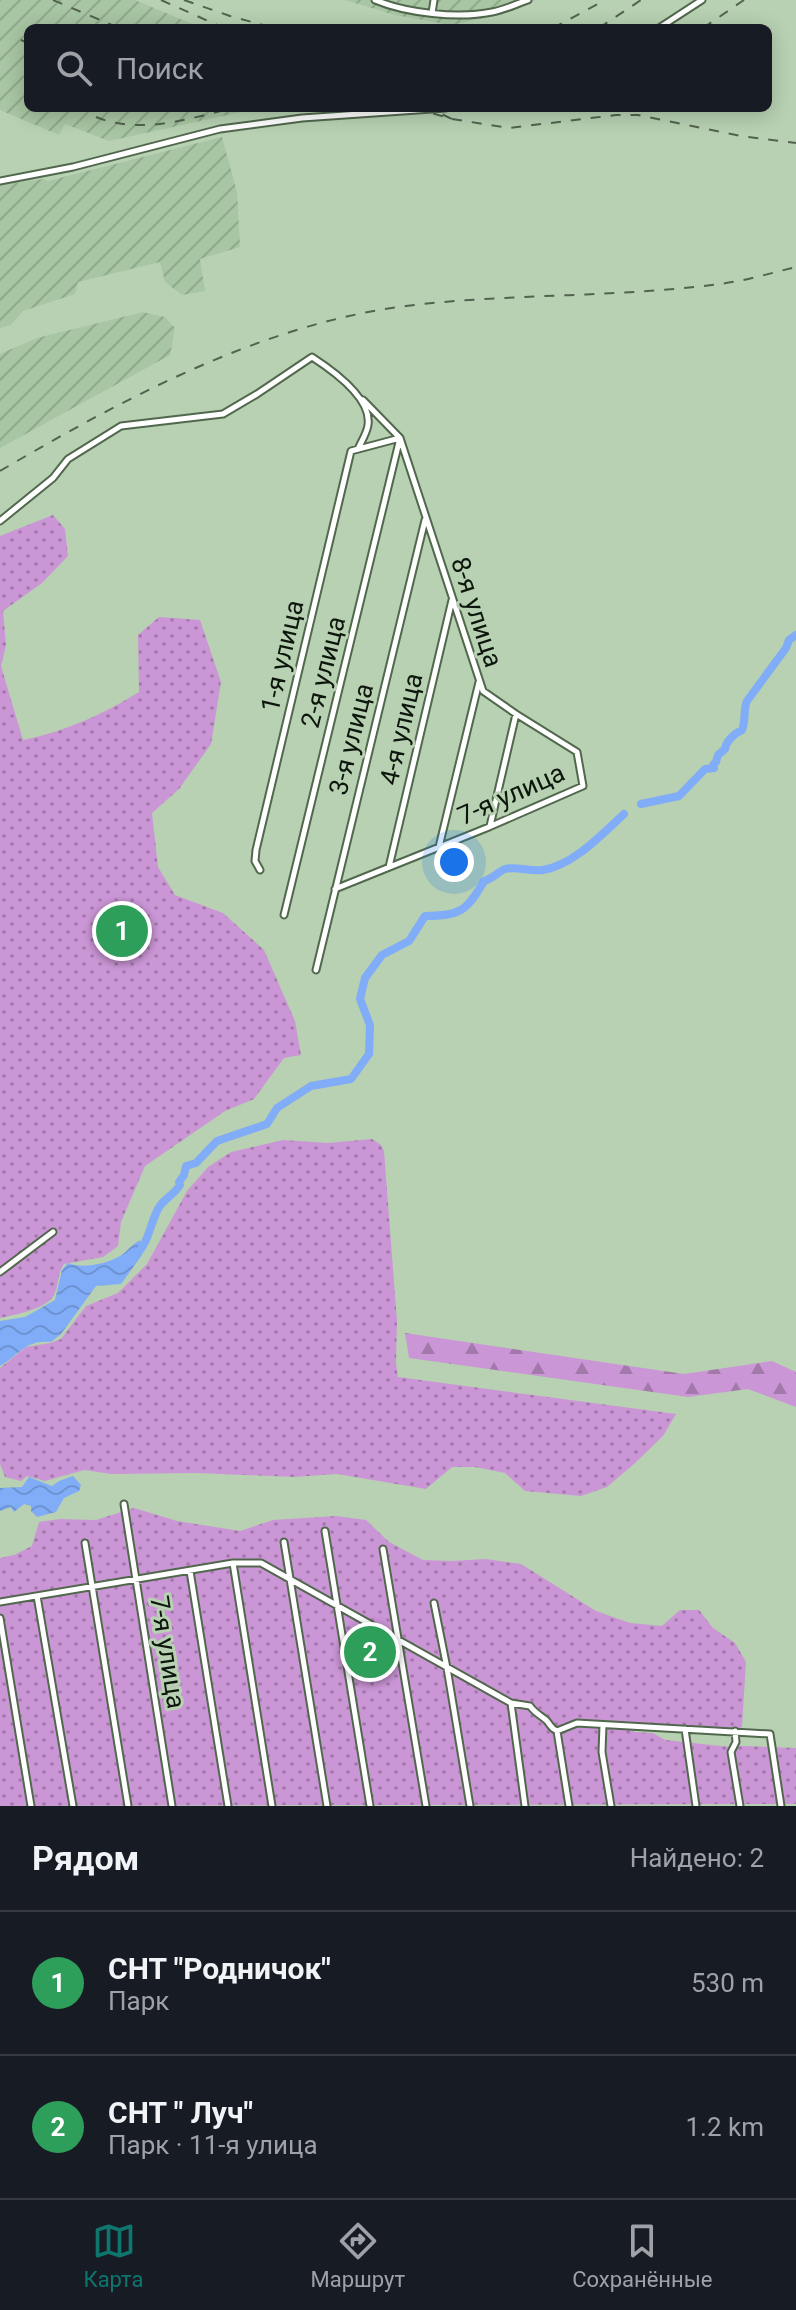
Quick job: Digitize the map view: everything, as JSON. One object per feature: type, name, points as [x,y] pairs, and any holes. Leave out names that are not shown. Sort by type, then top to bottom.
[{"type":"street","points":[[375,0],[406,9],[469,15],[493,12],[528,0]]},
{"type":"street","points":[[432,13],[434,0]]},
{"type":"street","points":[[665,24],[702,0]]},
{"type":"street","points":[[0,181],[73,167],[220,129],[302,118],[388,112]]},
{"type":"street","points":[[0,521],[53,478],[68,459],[121,426],[223,414],[312,357],[363,400],[400,438],[354,450]]},
{"type":"street","name":"1-я улица","points":[[260,870],[255,861],[256,850],[354,450],[368,425],[363,400]]},
{"type":"street","name":"8-я улица","points":[[400,438],[483,691],[577,752]]},
{"type":"street","name":"2-я улица","points":[[284,915],[400,438]]},
{"type":"street","name":"3-я улица","points":[[316,970],[426,517]]},
{"type":"street","name":"4-я улица","points":[[389,868],[452,600]]},
{"type":"street","points":[[438,848],[479,682]]},
{"type":"street","points":[[489,827],[516,714]]},
{"type":"street","name":"7-я улица","points":[[335,889],[583,786],[577,752]]},
{"type":"street","points":[[0,1272],[53,1232]]},
{"type":"street","name":"7-я улица","points":[[124,1504],[172,1806]]},
{"type":"street","points":[[325,1531],[370,1806]]},
{"type":"street","points":[[284,1542],[327,1806]]},
{"type":"street","points":[[85,1543],[128,1806]]},
{"type":"street","points":[[383,1549],[426,1806]]},
{"type":"street","points":[[233,1563],[272,1806]]},
{"type":"street","points":[[0,1602],[233,1563],[261,1563],[511,1703],[530,1706],[557,1731],[577,1723],[609,1723],[770,1734],[781,1806]]},
{"type":"street","points":[[190,1571],[228,1806]]},
{"type":"street","points":[[37,1596],[73,1806]]},
{"type":"street","points":[[434,1603],[470,1806]]},
{"type":"street","points":[[0,1618],[31,1806]]},
{"type":"street","points":[[511,1703],[525,1806]]},
{"type":"street","points":[[603,1725],[602,1752],[611,1806]]},
{"type":"street","points":[[685,1729],[696,1806]]},
{"type":"street","points":[[557,1731],[569,1806]]},
{"type":"street","points":[[735,1731],[736,1742],[731,1752],[740,1806]]},
{"type":"shaded area","points":[[0,0],[135,0],[192,24],[24,24],[24,112],[241,112],[109,141],[65,124],[59,135],[0,110]]},
{"type":"shaded area","points":[[345,0],[535,0],[495,16],[456,24],[395,15]]},
{"type":"shaded area","points":[[222,137],[237,192],[240,247],[200,259],[205,291],[182,295],[165,282],[160,262],[78,282],[75,294],[23,311],[11,325],[0,328],[0,185],[43,179],[48,181]]},
{"type":"shaded area","points":[[143,312],[165,317],[175,328],[170,355],[0,448],[0,354],[37,338]]},
{"type":"green space","points":[[53,515],[65,529],[68,556],[42,583],[3,611],[6,645],[1,666],[23,740],[83,721],[139,692],[138,635],[159,617],[200,620],[221,682],[211,744],[179,789],[152,813],[158,867],[175,895],[223,913],[264,950],[295,1021],[301,1055],[284,1058],[254,1099],[225,1111],[145,1166],[121,1222],[118,1246],[103,1257],[64,1264],[50,1300],[30,1311],[0,1318],[0,536]]},
{"type":"green space","points":[[372,1139],[384,1151],[397,1321],[398,1377],[676,1414],[663,1436],[635,1463],[607,1487],[581,1496],[525,1491],[505,1473],[475,1467],[452,1467],[426,1489],[337,1474],[294,1477],[111,1474],[84,1470],[45,1481],[27,1476],[21,1481],[5,1477],[0,1464],[0,1368],[26,1347],[61,1339],[86,1306],[118,1293],[147,1264],[187,1191],[208,1167],[231,1152],[283,1140],[328,1143]]},
{"type":"green space","points":[[405,1333],[684,1374],[772,1361],[796,1372],[796,1407],[748,1389],[688,1397],[409,1358]]},
{"type":"green space","points":[[134,1508],[177,1521],[240,1531],[273,1520],[336,1516],[366,1520],[389,1542],[423,1560],[486,1559],[521,1564],[596,1611],[630,1623],[662,1626],[680,1610],[699,1610],[713,1628],[735,1643],[746,1662],[740,1730],[704,1726],[635,1728],[634,1732],[653,1733],[665,1740],[730,1747],[796,1748],[796,1804],[0,1806],[0,1558],[32,1546],[39,1522],[96,1520]]},
{"type":"water","points":[[140,1240],[142,1255],[121,1284],[96,1286],[61,1334],[51,1342],[29,1346],[0,1366],[0,1321],[25,1317],[55,1300],[62,1270],[68,1263],[87,1266],[108,1261]]},
{"type":"water","points":[[73,1476],[81,1485],[79,1491],[64,1498],[56,1512],[37,1517],[31,1506],[24,1504],[14,1512],[11,1507],[0,1511],[0,1488],[22,1487],[29,1477],[52,1486]]},
{"type":"waterway","points":[[641,804],[679,796],[705,769],[714,768],[718,755],[742,730],[747,701],[789,640],[796,635]]},
{"type":"waterway","points":[[136,1255],[160,1206],[180,1185],[186,1166],[196,1163],[217,1141],[267,1124],[277,1108],[311,1086],[351,1079],[369,1054],[370,1025],[360,999],[365,978],[382,955],[409,941],[425,916],[447,915],[461,910],[473,899],[484,881],[505,869],[543,870],[566,862],[587,848],[624,814]]},
{"type":"railway","points":[[53,0],[110,24]]},
{"type":"railway","points":[[161,0],[215,24]]},
{"type":"railway","points":[[184,0],[259,24]]},
{"type":"railway","points":[[560,24],[605,0]]},
{"type":"railway","points":[[605,24],[641,0]]},
{"type":"railway","points":[[709,24],[744,0]]},
{"type":"railway","points":[[96,117],[129,125],[147,125],[215,112]]},
{"type":"railway","points":[[428,112],[452,119],[437,112]]},
{"type":"railway","points":[[452,119],[509,128],[638,115],[741,136],[796,143]]},
{"type":"railway","points":[[0,471],[95,417],[195,368],[299,329],[352,315],[445,302],[680,288],[738,281],[796,267]]},
{"type":"place","name":"СНТ \"Родничок\"","points":[[122,931]]},
{"type":"place","name":"СНТ \" Луч\"","points":[[370,1652]]}]
